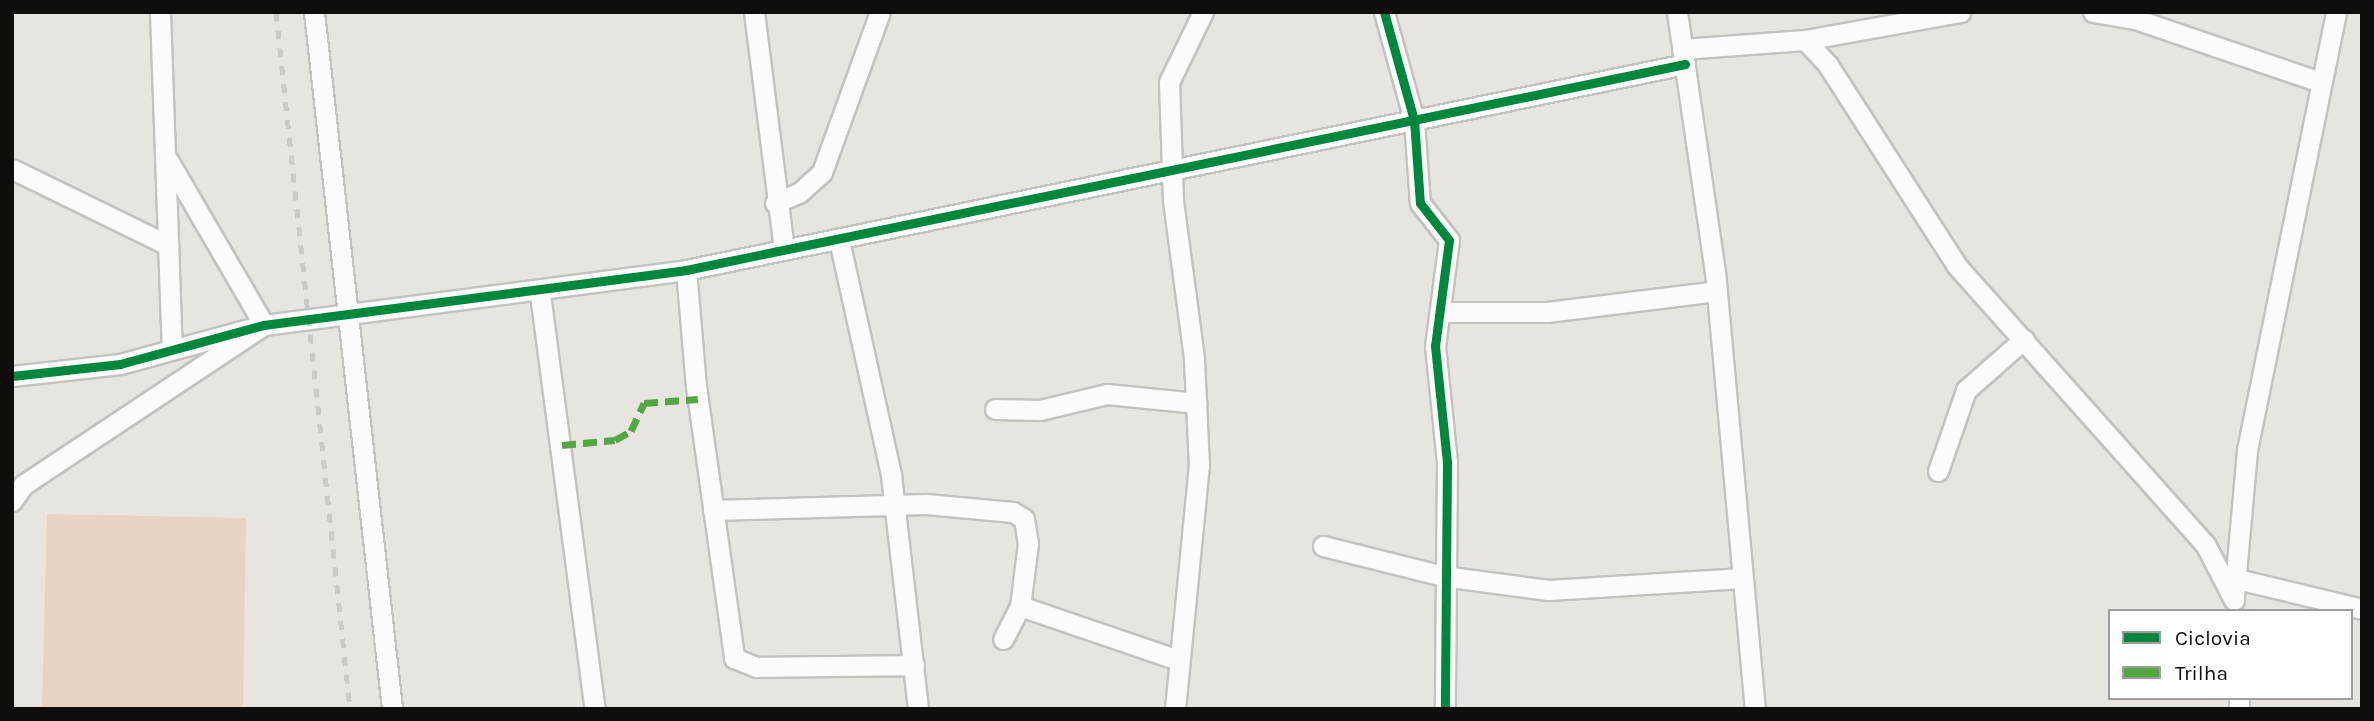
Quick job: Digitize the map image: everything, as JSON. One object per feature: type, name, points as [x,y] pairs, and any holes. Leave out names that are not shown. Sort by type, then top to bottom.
[{"type":"street","points":[[160,12],[172,349]]},
{"type":"street","points":[[314,12],[392,709]]},
{"type":"street","points":[[754,12],[775,203],[784,250]]},
{"type":"street","points":[[775,203],[799,193],[822,172],[880,12]]},
{"type":"street","points":[[1175,709],[1198,491],[1197,403],[1169,82],[1203,12]]},
{"type":"street","points":[[1384,12],[1414,120],[1420,203],[1449,240],[1440,312],[1436,397],[1447,474],[1443,576],[1445,709]]},
{"type":"street","points":[[1677,12],[1717,290],[1755,709]]},
{"type":"street","points":[[12,376],[120,363],[264,325],[349,313],[540,294],[687,271],[1414,120],[1684,57],[1804,40],[1885,20],[1959,12]]},
{"type":"street","points":[[2093,12],[2135,19],[2320,82]]},
{"type":"street","points":[[2234,606],[2234,578],[2247,450],[2336,12]]},
{"type":"street","points":[[1804,40],[1828,65],[1957,266],[2205,544],[2234,606]]},
{"type":"street","points":[[167,160],[264,325]]},
{"type":"street","points":[[12,169],[168,245]]},
{"type":"street","points":[[839,240],[895,504],[918,709]]},
{"type":"street","points":[[687,271],[713,510],[734,658],[755,667],[914,665]]},
{"type":"street","points":[[1440,312],[1547,312],[1717,290]]},
{"type":"street","points":[[540,294],[595,709]]},
{"type":"street","points":[[12,501],[23,485],[264,325]]},
{"type":"street","points":[[1937,471],[1966,390],[2024,339]]},
{"type":"street","points":[[995,409],[1041,410],[1126,394],[1197,403]]},
{"type":"street","points":[[713,510],[895,504],[1013,512],[1024,519],[1028,543],[1020,606],[1003,639]]},
{"type":"street","points":[[1323,546],[1443,576],[1548,590],[1743,578]]},
{"type":"street","points":[[2234,578],[2362,609]]},
{"type":"street","points":[[1020,606],[1179,660]]},
{"type":"shaded area","points":[[47,514],[246,518],[243,709],[42,709]]},
{"type":"railway","points":[[276,12],[350,709]]},
{"type":"marked path","points":[[562,445],[615,440],[631,431],[644,403],[698,399]]},
{"type":"cycle path","points":[[1384,12],[1414,120],[1420,203],[1449,240],[1435,346],[1447,462],[1445,709]]},
{"type":"cycle path","points":[[12,376],[120,364],[264,325],[686,270],[1685,64]]}]
